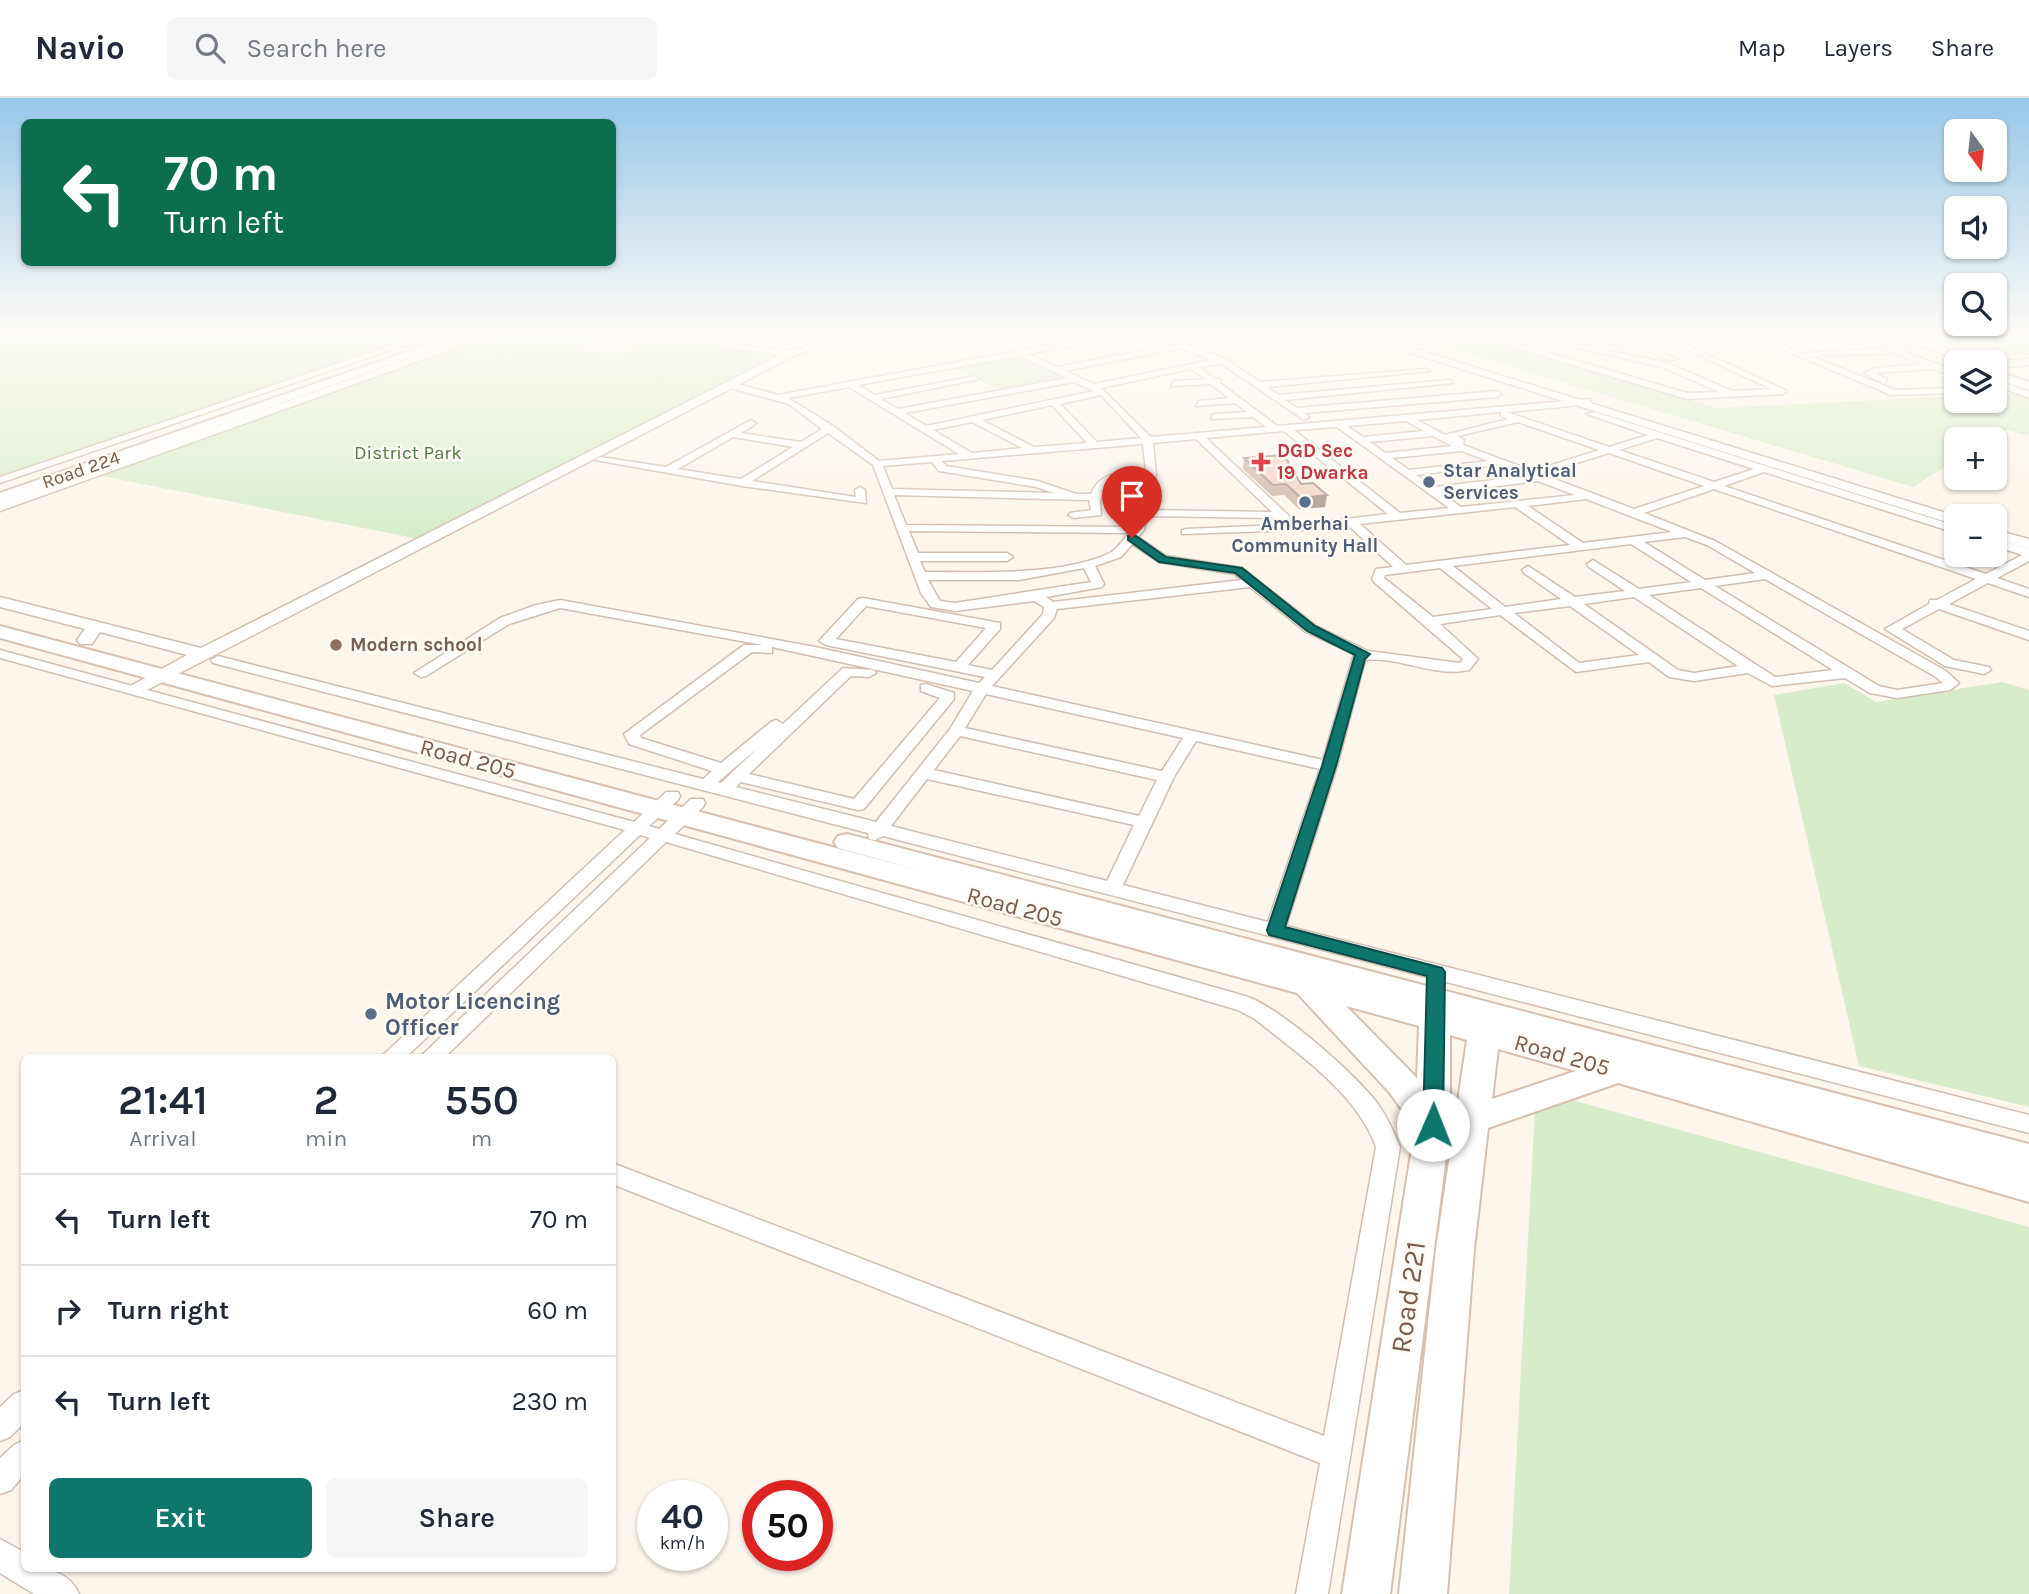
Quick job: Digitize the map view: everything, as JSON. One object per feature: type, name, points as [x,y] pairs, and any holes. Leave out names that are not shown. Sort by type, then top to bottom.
[{"type":"main road","name":"Road 224","points":[[0,491],[262,401]]},
{"type":"main road","name":"Road 224","points":[[0,498],[279,401]]},
{"type":"main road","name":"Road 205","points":[[6,638],[91,633],[178,673]]},
{"type":"main road","name":"Road 205","points":[[6,638],[178,673],[1306,985],[1435,997]]},
{"type":"main road","name":"Road 205","points":[[674,811],[873,838],[1435,997],[1486,1023],[1618,1071],[2029,1186]]},
{"type":"main road","points":[[1306,985],[1402,1084],[1433,1125]]},
{"type":"main road","name":"Road 221","points":[[1366,1594],[1433,1125],[1435,997]]},
{"type":"main road","name":"Road 205","points":[[1486,1023],[2029,1159]]},
{"type":"main road","name":"Road 221","points":[[1423,1594],[1455,1249],[1486,1023]]},
{"type":"main road","points":[[1474,1119],[1580,1080],[1618,1071]]},
{"type":"street","points":[[0,480],[235,401]]},
{"type":"street","points":[[0,507],[300,401]]},
{"type":"street","points":[[178,673],[706,401]]},
{"type":"street","points":[[178,673],[600,460],[708,401]]},
{"type":"street","points":[[787,401],[830,428],[877,464],[932,600],[942,605],[970,605],[1098,584],[1088,564]]},
{"type":"street","points":[[878,401],[970,456]]},
{"type":"street","points":[[897,412],[956,401]]},
{"type":"street","points":[[925,429],[1058,401]]},
{"type":"street","points":[[921,576],[1019,576],[1088,564],[1117,554],[1135,534],[1144,513],[1151,474],[1148,440],[1110,401]]},
{"type":"street","points":[[1199,404],[1230,401]]},
{"type":"street","points":[[1239,401],[1397,516]]},
{"type":"street","points":[[1283,401],[1318,428]]},
{"type":"street","points":[[1295,411],[1409,401]]},
{"type":"street","points":[[1506,401],[1522,414],[1610,450],[2029,593]]},
{"type":"street","points":[[1571,401],[1944,526]]},
{"type":"street","points":[[1054,402],[1095,445]]},
{"type":"street","points":[[1394,402],[1433,433],[1463,448],[1691,532],[1941,674],[1952,683],[1950,686],[1911,693],[1885,693],[1847,673],[1632,540]]},
{"type":"street","points":[[1587,406],[1657,435],[1770,466],[1826,478],[1944,518]]},
{"type":"street","points":[[1770,466],[1636,512],[1585,496],[1450,436],[1522,414],[1587,406],[1944,512]]},
{"type":"street","points":[[877,464],[1497,412],[1522,414]]},
{"type":"street","points":[[1215,417],[1255,414]]},
{"type":"street","points":[[974,419],[1033,450]]},
{"type":"street","points":[[667,471],[751,423]]},
{"type":"street","points":[[1340,426],[1457,509]]},
{"type":"street","points":[[742,483],[830,428]]},
{"type":"street","points":[[1361,440],[1433,433]]},
{"type":"street","points":[[732,434],[801,444]]},
{"type":"street","points":[[1432,491],[1538,475],[1657,435]]},
{"type":"street","points":[[1199,437],[1282,516],[1294,526],[1302,527]]},
{"type":"street","points":[[1382,456],[1463,448]]},
{"type":"street","points":[[935,458],[943,469],[1038,484],[1080,497]]},
{"type":"street","points":[[600,460],[859,501],[862,500],[860,490]]},
{"type":"street","points":[[1406,473],[1501,463]]},
{"type":"street","points":[[1074,515],[1097,513],[1096,497],[1105,478],[1125,472],[1151,474]]},
{"type":"street","points":[[890,492],[1096,497]]},
{"type":"street","points":[[1186,532],[1302,527],[1585,496]]},
{"type":"street","points":[[1516,503],[1581,547]]},
{"type":"street","points":[[1144,513],[1282,516]]},
{"type":"street","points":[[1351,522],[1402,568]]},
{"type":"street","points":[[904,528],[1135,534],[1163,559],[1234,569],[1311,629],[1364,654],[1381,655],[1440,669],[1464,667],[1469,664],[1471,659],[1378,579],[1378,562],[1385,552]]},
{"type":"street","points":[[2007,531],[2029,538]]},
{"type":"street","points":[[1380,572],[1691,532]]},
{"type":"street","points":[[2007,538],[2029,544]]},
{"type":"street","points":[[2007,546],[2029,554]]},
{"type":"street","points":[[1984,670],[1950,663],[1892,629],[1935,603],[2029,554]]},
{"type":"street","points":[[915,557],[1007,556]]},
{"type":"street","points":[[1441,563],[1576,668],[1650,658]]},
{"type":"street","points":[[1201,564],[1208,588]]},
{"type":"street","points":[[1593,564],[1751,668],[1777,682],[1847,673]]},
{"type":"street","points":[[1528,570],[1669,672],[1686,677],[1751,668]]},
{"type":"street","points":[[1430,621],[1768,575]]},
{"type":"street","points":[[1028,597],[1037,597],[1051,606],[1252,583]]},
{"type":"street","points":[[0,602],[91,633]]},
{"type":"street","points":[[959,667],[995,626],[863,602],[826,641],[946,665],[996,674]]},
{"type":"street","points":[[1935,603],[2029,636]]},
{"type":"street","points":[[421,673],[499,622],[525,611],[560,604],[815,651],[1329,766]]},
{"type":"street","points":[[873,838],[956,731],[981,690],[1049,615],[1051,606]]},
{"type":"street","points":[[395,1054],[674,811],[731,773],[851,669],[949,695],[858,805],[731,773],[634,741],[632,734],[752,648],[841,670],[731,773],[725,788]]},
{"type":"street","points":[[1275,930],[1329,766],[1359,657],[1364,654]]},
{"type":"street","points":[[178,673],[674,811],[1245,1004],[1262,1014],[1371,1111],[1385,1132],[1388,1147],[1312,1594]]},
{"type":"street","points":[[956,731],[1166,777]]},
{"type":"street","points":[[1113,888],[1166,777],[1191,737]]},
{"type":"street","points":[[924,773],[1144,822]]},
{"type":"street","points":[[434,1054],[674,811],[725,788],[873,838],[1113,888],[1275,930],[1435,997],[2029,1124]]},
{"type":"street","points":[[616,1175],[1335,1454]]},
{"type":"street","points":[[0,1427],[21,1407]]},
{"type":"street","points":[[0,1479],[21,1458]]},
{"type":"street","points":[[0,1555],[21,1568]]},
{"type":"street","points":[[27,1572],[63,1594]]},
{"type":"green space","points":[[0,401],[229,401],[0,478]]},
{"type":"green space","name":"District Park","points":[[305,401],[690,401],[419,539],[97,475]]},
{"type":"green space","points":[[1625,401],[1692,401],[1717,408],[1860,401],[1944,401],[1944,413],[2007,413],[2007,401],[2029,401],[2029,436],[2007,430],[2007,427],[1944,427],[1944,468],[1913,487]]},
{"type":"green space","points":[[2002,682],[2029,690],[2029,1107],[1859,1066],[1774,695],[1844,683],[1876,702]]},
{"type":"green space","points":[[1536,1090],[2029,1227],[2029,1594],[1509,1594]]},
{"type":"building","points":[[1284,455],[1301,484],[1313,483],[1327,495],[1301,498],[1286,484],[1273,485],[1244,458]]},
{"type":"place","name":"DGD Sec 19 Dwarka","points":[[1261,462]]},
{"type":"place","name":"Star Analytical Services","points":[[1429,482]]},
{"type":"place","name":"Amberhai Community Hall","points":[[1305,502]]},
{"type":"place","name":"Modern school","points":[[336,645]]},
{"type":"place","name":"Motor Licencing Officer","points":[[371,1014]]},
{"type":"route","points":[[1132,538],[1163,559],[1238,570],[1311,629],[1364,654],[1359,657],[1329,766],[1275,930],[1436,972],[1433,1125]]}]
